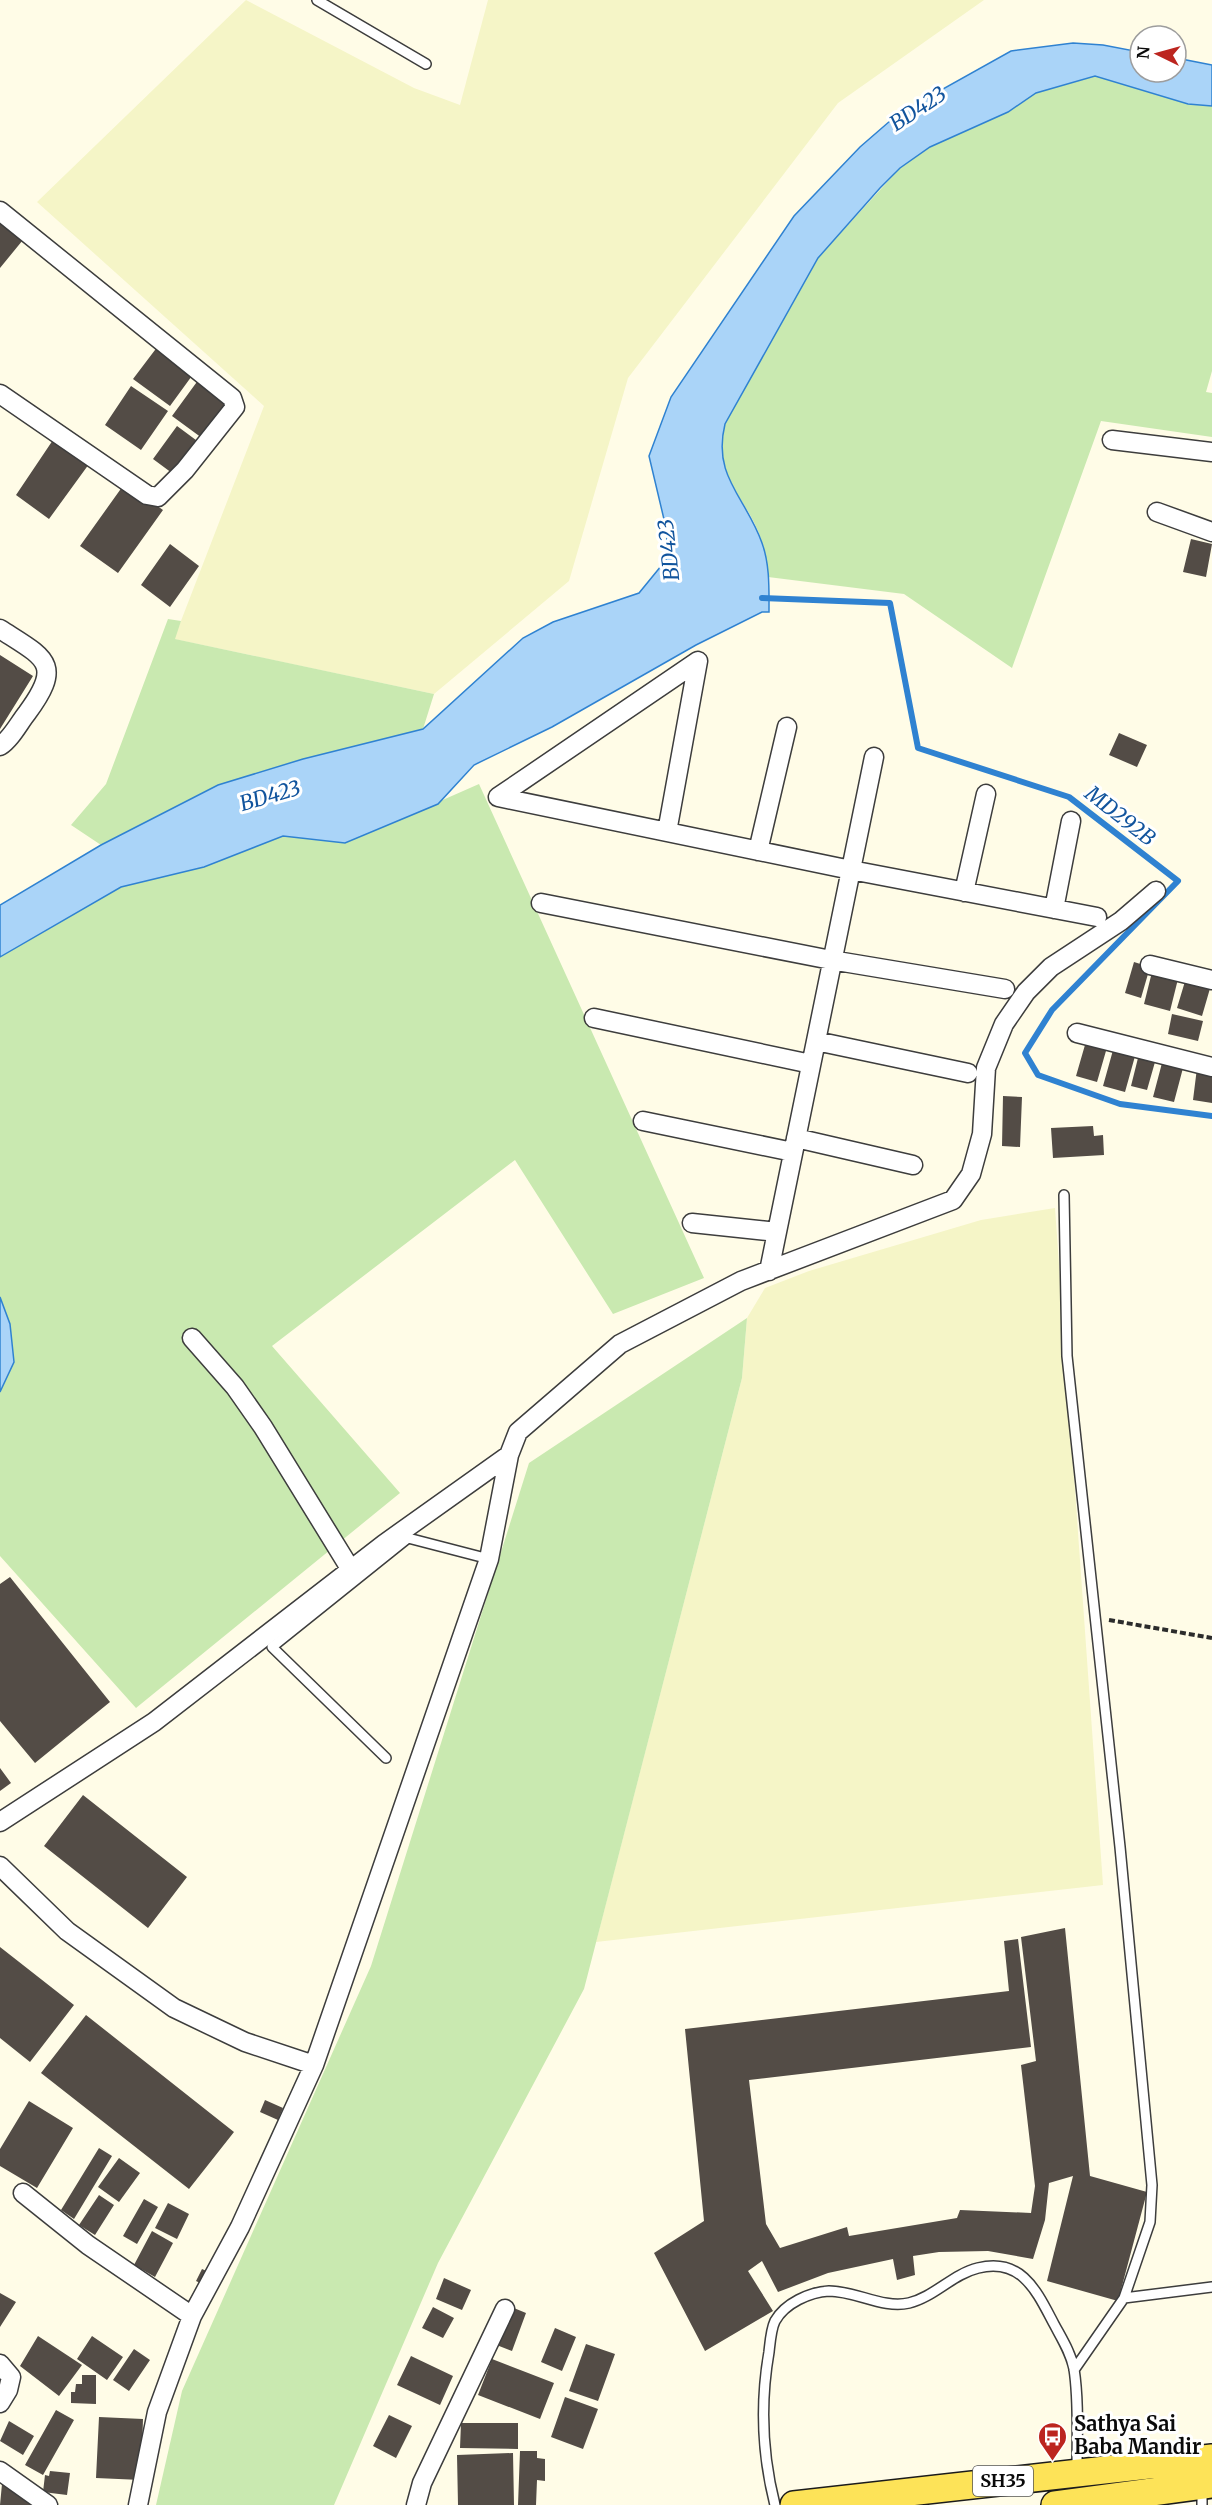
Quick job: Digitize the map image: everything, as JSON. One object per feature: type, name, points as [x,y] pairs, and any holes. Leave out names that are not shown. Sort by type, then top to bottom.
[{"type":"main road","name":"SH35","points":[[794,2505],[835,2503],[1077,2472],[1212,2458]]},
{"type":"main road","name":"SH35","points":[[1055,2505],[1206,2492]]},
{"type":"street","points":[[0,211],[232,398],[235,407],[177,478],[158,497],[147,495],[0,394]]},
{"type":"street","points":[[1112,440],[1212,452]]},
{"type":"street","points":[[1156,512],[1212,532]]},
{"type":"street","points":[[0,629],[36,652],[45,663],[48,676],[45,689],[0,746]]},
{"type":"street","points":[[667,832],[698,661],[498,797],[758,851],[851,870],[1097,917]]},
{"type":"street","points":[[758,851],[787,727]]},
{"type":"street","points":[[769,1271],[874,757]]},
{"type":"street","points":[[964,892],[986,794]]},
{"type":"street","points":[[1054,909],[1071,821]]},
{"type":"street","points":[[138,2505],[157,2412],[192,2316],[240,2227],[314,2065],[489,1559],[509,1455],[518,1432],[620,1344],[741,1281],[953,1200],[971,1174],[982,1134],[986,1068],[1004,1024],[1026,992],[1051,967],[1121,921],[1156,891]]},
{"type":"street","points":[[541,903],[831,960],[1005,989]]},
{"type":"street","points":[[1150,965],[1212,980]]},
{"type":"street","points":[[594,1018],[811,1064]]},
{"type":"street","points":[[1077,1033],[1212,1067]]},
{"type":"street","points":[[816,1041],[968,1073]]},
{"type":"street","points":[[643,1121],[913,1165]]},
{"type":"street","points":[[692,1223],[777,1232]]},
{"type":"street","points":[[192,1338],[235,1387],[263,1427],[351,1570]]},
{"type":"street","points":[[0,1822],[154,1722],[302,1615],[351,1570],[509,1455]]},
{"type":"street","points":[[0,1866],[67,1930],[174,2008],[245,2042],[314,2065]]},
{"type":"street","points":[[23,2193],[88,2245],[192,2316]]},
{"type":"street","points":[[416,2505],[422,2483],[505,2309]]},
{"type":"street","points":[[0,2364],[10,2378],[8,2390],[0,2403]]},
{"type":"street","points":[[0,2471],[48,2505]]},
{"type":"lane","points":[[317,0],[426,64]]},
{"type":"lane","points":[[1064,1195],[1066,1356],[1095,1618],[1152,2186],[1150,2222],[1124,2298],[1074,2370]]},
{"type":"lane","points":[[386,1758],[272,1647],[302,1615],[408,1538],[489,1559]]},
{"type":"lane","points":[[775,2505],[762,2434],[765,2375],[775,2321],[790,2306],[808,2294],[829,2291],[856,2293],[887,2303],[910,2303],[945,2282],[978,2268],[998,2267],[1016,2271],[1033,2285],[1069,2352],[1074,2370],[1077,2472]]},
{"type":"lane","points":[[1124,2298],[1212,2287]]},
{"type":"path","points":[[1095,1618],[1212,1638]]},
{"type":"green space","points":[[246,0],[414,88],[460,105],[488,0],[984,0],[838,103],[628,378],[569,581],[434,694],[174,639],[264,406],[37,202]]},
{"type":"green space","points":[[1096,76],[1188,104],[1212,106],[1212,371],[1206,392],[1212,393],[1212,437],[1101,421],[1012,668],[904,594],[768,577],[764,549],[757,528],[728,474],[723,460],[722,443],[725,424],[818,258],[900,168],[930,147],[1008,112],[1036,93]]},
{"type":"green space","points":[[168,619],[181,621],[175,639],[434,694],[423,729],[303,759],[218,785],[101,845],[71,825],[106,784]]},
{"type":"green space","points":[[479,784],[704,1278],[613,1314],[515,1160],[272,1346],[400,1493],[136,1708],[0,1556],[0,1392],[14,1362],[10,1324],[0,1297],[0,957],[121,887],[204,867],[283,836],[345,843]]},
{"type":"green space","points":[[1055,1208],[1103,1885],[596,1942],[742,1378],[747,1318],[765,1288],[809,1271],[981,1220]]},
{"type":"green space","points":[[747,1318],[742,1378],[584,1989],[438,2263],[334,2505],[156,2505],[182,2391],[371,1966],[529,1463]]},
{"type":"water","name":"BD423","points":[[1073,43],[1128,50],[1128,84],[1188,84],[1188,60],[1212,65],[1212,106],[1188,104],[1095,76],[1036,93],[1008,112],[930,147],[900,168],[818,258],[725,424],[722,442],[727,473],[765,551],[769,612],[762,612],[696,645],[552,727],[474,765],[438,804],[345,843],[283,836],[204,867],[121,887],[0,957],[0,905],[101,845],[218,785],[303,759],[423,729],[523,638],[553,622],[639,593],[666,560],[667,532],[649,456],[671,397],[794,216],[860,147],[898,114],[1011,51]]},
{"type":"water","points":[[0,1297],[10,1324],[14,1362],[0,1392]]},
{"type":"building","points":[[0,212],[27,235],[0,268]]},
{"type":"building","points":[[158,346],[194,373],[170,406],[133,379]]},
{"type":"building","points":[[199,379],[229,401],[202,438],[172,416]]},
{"type":"building","points":[[131,386],[168,411],[141,450],[105,425]]},
{"type":"building","points":[[177,426],[200,443],[176,476],[153,459]]},
{"type":"building","points":[[55,437],[89,464],[49,519],[16,495]]},
{"type":"building","points":[[125,483],[163,510],[118,573],[80,546]]},
{"type":"building","points":[[1191,539],[1212,544],[1206,577],[1183,572]]},
{"type":"building","points":[[170,544],[199,566],[170,607],[141,585]]},
{"type":"building","points":[[0,655],[33,676],[0,729]]},
{"type":"building","points":[[1119,733],[1147,745],[1137,767],[1109,755]]},
{"type":"building","points":[[1134,962],[1150,967],[1141,998],[1125,993]]},
{"type":"building","points":[[1153,968],[1179,975],[1170,1011],[1144,1004]]},
{"type":"building","points":[[1186,978],[1211,985],[1202,1016],[1177,1008]]},
{"type":"building","points":[[1172,1014],[1203,1021],[1198,1041],[1168,1034]]},
{"type":"building","points":[[1087,1038],[1108,1044],[1097,1082],[1076,1076]]},
{"type":"building","points":[[1115,1043],[1137,1049],[1125,1092],[1103,1086]]},
{"type":"building","points":[[1140,1050],[1157,1055],[1147,1090],[1131,1086]]},
{"type":"building","points":[[1162,1063],[1183,1068],[1174,1102],[1153,1097]]},
{"type":"building","points":[[1197,1068],[1212,1070],[1212,1103],[1193,1100]]},
{"type":"building","points":[[1003,1096],[1022,1097],[1020,1147],[1002,1146]]},
{"type":"building","points":[[1093,1126],[1094,1136],[1103,1135],[1104,1155],[1053,1158],[1051,1128]]},
{"type":"building","points":[[10,1577],[110,1702],[35,1763],[0,1721],[0,1584]]},
{"type":"building","points":[[0,1768],[11,1783],[0,1791]]},
{"type":"building","points":[[83,1795],[187,1877],[148,1928],[44,1846]]},
{"type":"building","points":[[1065,1928],[1090,2176],[1147,2192],[1118,2301],[1047,2281],[1073,2176],[1049,2183],[1045,2220],[1033,2259],[988,2251],[939,2252],[913,2256],[915,2275],[897,2280],[893,2259],[828,2273],[778,2292],[762,2261],[748,2271],[773,2311],[705,2351],[654,2253],[704,2221],[685,2029],[1009,1991],[1004,1941],[1018,1939],[1031,2047],[749,2080],[766,2224],[780,2248],[847,2227],[849,2236],[957,2218],[960,2210],[1031,2213],[1035,2186],[1021,2065],[1036,2061],[1021,1937]]},
{"type":"building","points":[[0,1947],[74,2005],[30,2062],[0,2038]]},
{"type":"building","points":[[86,2015],[234,2132],[189,2189],[41,2073]]},
{"type":"building","points":[[265,2100],[283,2108],[278,2120],[260,2112]]},
{"type":"building","points":[[29,2101],[73,2128],[37,2188],[0,2166],[0,2149]]},
{"type":"building","points":[[99,2148],[112,2156],[74,2219],[61,2210]]},
{"type":"building","points":[[119,2158],[140,2173],[119,2202],[98,2187]]},
{"type":"building","points":[[99,2195],[114,2205],[95,2235],[79,2225]]},
{"type":"building","points":[[144,2199],[158,2207],[137,2244],[123,2236]]},
{"type":"building","points":[[168,2203],[189,2214],[177,2239],[155,2228]]},
{"type":"building","points":[[152,2231],[173,2243],[155,2277],[134,2265]]},
{"type":"building","points":[[202,2269],[211,2273],[204,2285],[196,2281]]},
{"type":"building","points":[[444,2278],[471,2290],[462,2310],[436,2299]]},
{"type":"building","points":[[0,2293],[16,2302],[0,2327]]},
{"type":"building","points":[[509,2306],[526,2313],[512,2351],[494,2344]]},
{"type":"building","points":[[433,2307],[454,2318],[443,2338],[422,2328]]},
{"type":"building","points":[[555,2328],[576,2337],[562,2371],[541,2362]]},
{"type":"building","points":[[38,2336],[82,2365],[59,2396],[20,2366]]},
{"type":"building","points":[[92,2336],[123,2357],[107,2380],[77,2359]]},
{"type":"building","points":[[586,2344],[615,2354],[598,2401],[569,2391]]},
{"type":"building","points":[[134,2349],[150,2360],[129,2391],[113,2380]]},
{"type":"building","points":[[411,2356],[453,2376],[440,2405],[397,2385]]},
{"type":"building","points":[[492,2359],[554,2383],[540,2419],[478,2395]]},
{"type":"building","points":[[82,2375],[96,2375],[96,2404],[71,2403],[71,2392],[75,2392],[76,2384],[82,2384]]},
{"type":"building","points":[[565,2397],[598,2409],[583,2449],[551,2437]]},
{"type":"building","points":[[56,2410],[74,2420],[43,2475],[25,2465]]},
{"type":"building","points":[[389,2415],[412,2426],[396,2458],[373,2446]]},
{"type":"building","points":[[99,2417],[143,2419],[141,2480],[96,2478]]},
{"type":"building","points":[[9,2421],[34,2436],[23,2455],[0,2441]]},
{"type":"building","points":[[461,2423],[518,2423],[518,2449],[460,2448]]},
{"type":"building","points":[[520,2451],[537,2451],[537,2458],[545,2459],[545,2481],[537,2480],[536,2505],[518,2505]]},
{"type":"building","points":[[513,2453],[514,2505],[458,2505],[457,2455]]},
{"type":"building","points":[[50,2471],[70,2473],[67,2495],[43,2492],[45,2475],[49,2476]]},
{"type":"building","points":[[2,2484],[33,2505],[0,2505]]},
{"type":"waterway","name":"MD292B","points":[[762,598],[890,603],[918,748],[1069,797],[1178,881],[1052,1010],[1025,1053],[1038,1075],[1120,1104],[1212,1116]]},
{"type":"place","name":"Sathya Sai Baba Mandir","points":[[1053,2462]]}]
